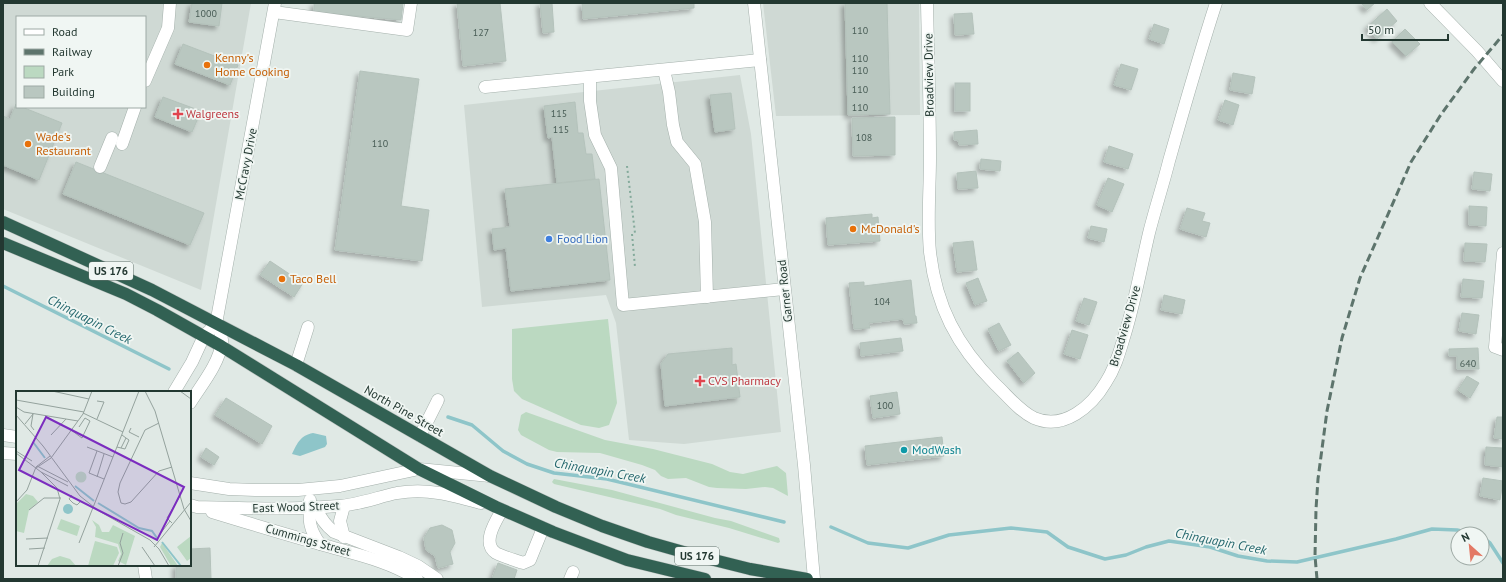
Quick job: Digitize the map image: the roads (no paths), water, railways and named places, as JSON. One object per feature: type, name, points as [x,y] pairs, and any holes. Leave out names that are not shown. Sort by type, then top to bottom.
[{"type":"highway","name":"North Pine Street","points":[[3,222],[101,266],[216,324],[296,365],[490,476],[583,518],[648,542],[694,555],[743,567],[808,579]]},
{"type":"highway","name":"US 176","points":[[3,243],[126,294],[221,346],[419,469],[499,508],[543,528],[627,560],[705,579]]},
{"type":"street","points":[[146,79],[168,28],[170,3]]},
{"type":"street","points":[[274,7],[407,30],[411,3]]},
{"type":"street","name":"Garner Road","points":[[754,3],[804,465],[814,579]]},
{"type":"street","name":"Broadview Drive","points":[[927,3],[930,249],[938,294],[946,316],[956,336],[984,373],[1031,417],[1044,422],[1053,422],[1062,421],[1076,414],[1088,405],[1106,382],[1118,356],[1130,315],[1156,208],[1194,72],[1216,3]]},
{"type":"street","points":[[1430,3],[1477,51],[1503,81]]},
{"type":"street","name":"McCravy Drive","points":[[216,324],[274,7]]},
{"type":"street","points":[[485,87],[760,60]]},
{"type":"street","points":[[664,70],[677,142],[695,164],[705,222],[708,297]]},
{"type":"street","points":[[590,77],[590,101],[595,135],[611,168],[623,305],[784,290]]},
{"type":"street","points":[[100,167],[117,141],[134,108]]},
{"type":"street","points":[[1503,253],[1495,347],[1503,350]]},
{"type":"street","points":[[175,391],[192,362],[204,336],[216,324],[222,340],[221,346],[210,372],[191,401]]},
{"type":"street","points":[[296,365],[308,327]]},
{"type":"street","points":[[420,436],[438,400]]},
{"type":"street","points":[[3,435],[16,437]]},
{"type":"street","points":[[3,453],[16,454]]},
{"type":"street","name":"East Wood Street","points":[[191,483],[229,489],[310,489],[340,486],[419,469],[490,476]]},
{"type":"street","points":[[310,489],[313,507],[308,517],[310,527],[320,544]]},
{"type":"street","name":"East Wood Street","points":[[194,506],[269,509],[344,506],[397,493],[427,491],[443,493],[499,508]]},
{"type":"street","name":"Cummings Street","points":[[194,506],[386,563],[417,579]]},
{"type":"street","points":[[344,506],[340,521],[344,536]]},
{"type":"street","name":"Cummings Street","points":[[313,507],[326,525],[334,532],[399,557],[418,566],[436,579]]},
{"type":"street","points":[[499,508],[490,535],[491,545],[495,552],[523,563],[526,562],[530,560],[543,528]]},
{"type":"street","points":[[252,524],[269,509]]},
{"type":"street","points":[[144,566],[146,579]]},
{"type":"water","points":[[313,433],[326,436],[327,444],[325,447],[300,456],[292,454],[302,438]]},
{"type":"waterway","name":"Chinquapin Creek","points":[[3,286],[169,369]]},
{"type":"waterway","name":"Chinquapin Creek","points":[[448,417],[472,425],[503,451],[527,464],[554,473],[607,479],[784,522]]},
{"type":"waterway","name":"Chinquapin Creek","points":[[831,527],[868,543],[908,548],[949,535],[1011,528],[1047,532],[1068,547],[1105,559],[1126,555],[1146,547],[1169,541],[1210,547],[1238,556],[1267,561],[1297,562],[1432,529],[1450,530]]},
{"type":"waterway","name":"Chinquapin Creek","points":[[1490,543],[1503,563]]},
{"type":"railway","points":[[1317,579],[1315,556],[1316,509],[1318,479],[1327,411],[1342,338],[1360,278],[1411,162],[1440,116],[1474,69],[1503,35]]},
{"type":"place","name":"Kenny's Home Cooking","points":[[207,65]]},
{"type":"place","name":"Walgreens","points":[[178,114]]},
{"type":"place","name":"Wade's Restaurant","points":[[28,144]]},
{"type":"place","name":"McDonald's","points":[[853,229]]},
{"type":"place","name":"Food Lion","points":[[549,239]]},
{"type":"place","name":"Taco Bell","points":[[282,279]]},
{"type":"place","name":"CVS Pharmacy","points":[[700,381]]},
{"type":"place","name":"ModWash","points":[[904,450]]}]
